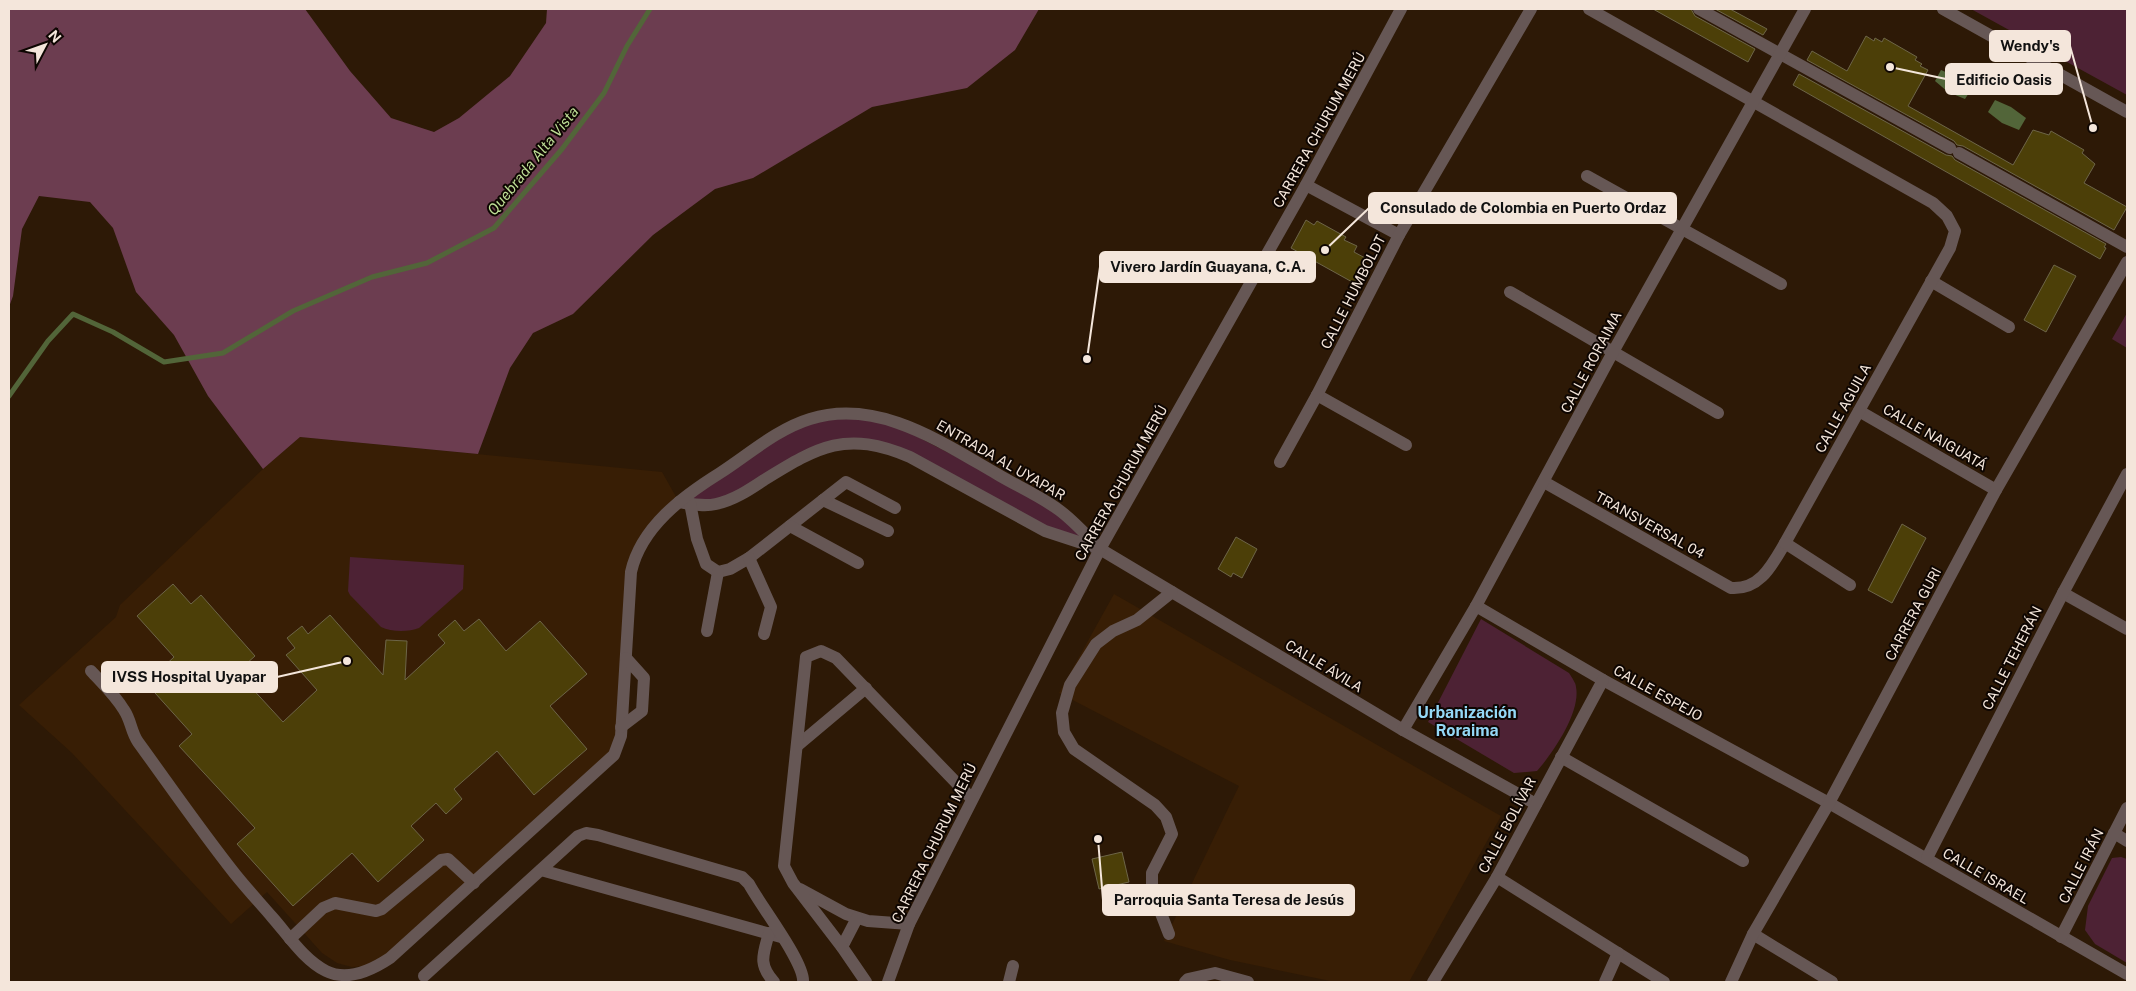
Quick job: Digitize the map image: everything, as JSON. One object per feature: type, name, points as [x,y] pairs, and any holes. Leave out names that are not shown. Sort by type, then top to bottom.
[{"type":"street","name":"CARRERA CHURUM MERÚ","points":[[888,982],[909,924],[1100,549],[1306,185],[1401,9]]},
{"type":"street","name":"CALLE HUMBOLDT","points":[[1280,462],[1317,395],[1399,235],[1531,9]]},
{"type":"street","points":[[1589,9],[1754,102]]},
{"type":"street","points":[[1699,9],[2127,247]]},
{"type":"street","name":"CALLE RORAIMA","points":[[1403,730],[1476,606],[1613,352],[1806,9]]},
{"type":"street","points":[[1943,9],[2127,112]]},
{"type":"street","name":"CALLE AGUILA","points":[[1742,588],[1758,580],[1769,570],[1932,281],[1950,248],[1955,231],[1948,216],[1933,203],[1754,102]]},
{"type":"street","points":[[1587,176],[1780,284]]},
{"type":"street","points":[[1306,185],[1399,235]]},
{"type":"street","name":"CARRERA GURI","points":[[1731,982],[1753,934],[1829,803],[1996,490],[2127,262]]},
{"type":"street","points":[[1932,281],[2009,327]]},
{"type":"street","points":[[1510,292],[1718,413]]},
{"type":"street","points":[[1317,395],[1406,445]]},
{"type":"street","name":"CALLE NAIGUATÁ","points":[[1859,411],[1996,490]]},
{"type":"street","name":"ENTRADA AL UYAPAR","points":[[91,671],[124,710],[138,742],[220,854],[290,938],[309,958],[326,971],[340,975],[356,974],[369,970],[390,958],[614,755],[621,736],[622,727],[634,558],[650,532],[684,502],[796,424],[827,416],[862,414],[909,427],[945,445],[1059,510],[1100,549]]},
{"type":"street","points":[[684,502],[701,506],[716,504],[738,497],[799,458],[833,444],[873,445],[910,457],[1045,531],[1100,549]]},
{"type":"street","name":"CALLE TEHERÁN","points":[[1927,858],[2063,593],[2127,474]]},
{"type":"street","points":[[684,502],[706,564],[718,572],[730,569],[749,558],[848,482],[895,508]]},
{"type":"street","name":"TRANSVERSAL 04","points":[[1544,482],[1731,588],[1742,588]]},
{"type":"street","points":[[823,500],[888,531]]},
{"type":"street","points":[[790,526],[858,563]]},
{"type":"street","points":[[1784,543],[1850,585]]},
{"type":"street","name":"CALLE ÁVILA","points":[[1100,549],[1403,730],[1536,804]]},
{"type":"street","points":[[749,558],[771,607],[764,634]]},
{"type":"street","points":[[707,631],[718,572]]},
{"type":"street","points":[[1169,934],[1152,890],[1152,873],[1172,834],[1166,816],[1155,806],[1074,749],[1064,732],[1062,713],[1070,685],[1096,644],[1113,631],[1137,620],[1172,592]]},
{"type":"street","points":[[2063,593],[2127,629]]},
{"type":"street","name":"CALLE ESPEJO","points":[[1476,606],[1603,680],[1829,803]]},
{"type":"street","points":[[866,982],[842,946],[796,886],[784,866],[806,657],[821,651],[836,658],[972,799]]},
{"type":"street","points":[[622,727],[642,711],[644,678],[626,658]]},
{"type":"street","name":"CALLE BOLÍVAR","points":[[1433,982],[1496,877],[1603,680]]},
{"type":"street","points":[[797,746],[866,688]]},
{"type":"street","points":[[1561,757],[1743,861]]},
{"type":"street","name":"CALLE ISRAEL","points":[[1829,803],[2124,972]]},
{"type":"street","name":"CALLE IRÁN","points":[[2061,937],[2127,808]]},
{"type":"street","points":[[424,976],[578,836],[586,833],[742,877],[749,884],[775,935],[798,962],[804,978],[803,982]]},
{"type":"street","points":[[2114,833],[2127,841]]},
{"type":"street","points":[[290,938],[323,908],[335,903],[376,911],[382,908],[441,860],[448,859],[454,862],[474,883]]},
{"type":"street","points":[[541,870],[775,935]]},
{"type":"street","points":[[1496,877],[1664,982]]},
{"type":"street","points":[[796,886],[846,914],[857,918],[868,921],[909,924]]},
{"type":"street","points":[[842,946],[857,918]]},
{"type":"street","points":[[1753,934],[1832,982]]},
{"type":"street","points":[[774,982],[764,971],[762,958],[775,935]]},
{"type":"street","points":[[1605,982],[1618,953]]},
{"type":"street","points":[[1009,982],[1013,966]]},
{"type":"street","points":[[2114,982],[2124,972]]},
{"type":"street","points":[[1184,982],[1215,973],[1248,982]]},
{"type":"shaded area","points":[[9,9],[305,9],[350,71],[391,118],[434,132],[459,118],[510,76],[546,23],[547,9],[1039,9],[1015,50],[967,88],[872,107],[753,178],[715,189],[653,235],[573,314],[533,333],[510,368],[478,454],[300,437],[263,469],[208,396],[174,335],[136,292],[113,228],[90,202],[39,196],[22,229],[13,296],[9,307]]},
{"type":"shaded area","points":[[1971,9],[2127,9],[2127,95]]},
{"type":"shaded area","points":[[1941,70],[1957,77],[1972,88],[1965,99],[1948,92],[1935,81]]},
{"type":"shaded area","points":[[1995,100],[2011,107],[2026,118],[2019,130],[2002,123],[1988,112]]},
{"type":"shaded area","points":[[2127,313],[2127,348],[2112,339]]},
{"type":"shaded area","points":[[881,418],[1059,510],[1100,549],[1045,531],[910,457],[833,444],[737,497],[679,502],[811,419]]},
{"type":"shaded area","points":[[300,437],[662,472],[679,502],[634,558],[618,746],[389,957],[366,966],[352,967],[337,963],[322,953],[267,892],[231,924],[72,753],[19,705],[116,617],[120,605],[263,469]]},
{"type":"shaded area","points":[[350,557],[464,565],[463,589],[419,628],[400,631],[385,629],[348,591]]},
{"type":"shaded area","points":[[1114,594],[1501,816],[1409,982],[1335,982],[1230,960],[1164,941],[1239,786],[1059,693]]},
{"type":"shaded area","points":[[1481,619],[1569,673],[1575,684],[1576,697],[1570,720],[1551,754],[1537,771],[1514,773],[1428,722]]},
{"type":"shaded area","points":[[2121,857],[2127,859],[2127,963],[2095,944],[2085,930],[2088,906],[2112,858]]},
{"type":"building","points":[[1653,9],[1691,9],[1695,16],[1755,49],[1748,62]]},
{"type":"building","points":[[1715,9],[1730,9],[1767,29],[1763,35]]},
{"type":"building","points":[[1866,36],[1874,41],[1875,38],[1882,42],[1884,38],[1917,57],[1915,60],[1922,64],[1920,66],[1928,70],[1908,106],[2013,165],[2033,130],[2049,135],[2051,131],[2084,150],[2082,153],[2095,164],[2084,183],[2127,207],[2114,230],[1963,146],[1957,145],[1954,141],[1807,60],[1812,51],[1847,71]]},
{"type":"building","points":[[1799,74],[1946,155],[1952,156],[1955,160],[2106,244],[2100,259],[1793,85]]},
{"type":"building","points":[[1306,220],[1314,225],[1317,221],[1346,237],[1344,240],[1357,246],[1354,252],[1367,259],[1354,283],[1291,248]]},
{"type":"building","points":[[2054,265],[2076,276],[2046,332],[2024,320]]},
{"type":"building","points":[[1902,524],[1926,538],[1892,603],[1868,590]]},
{"type":"building","points":[[1236,537],[1257,549],[1242,578],[1233,573],[1231,577],[1218,569]]},
{"type":"building","points":[[173,584],[191,604],[201,595],[255,656],[237,672],[283,722],[317,690],[286,655],[295,648],[287,638],[302,626],[308,634],[330,615],[383,675],[386,640],[407,641],[405,680],[445,643],[438,635],[455,620],[464,631],[479,619],[506,651],[540,621],[587,674],[550,706],[587,749],[534,795],[497,751],[454,789],[462,799],[446,814],[436,803],[411,826],[424,840],[378,882],[352,853],[293,906],[237,844],[255,828],[179,746],[192,734],[146,683],[174,657],[137,616]]},
{"type":"building","points":[[1122,852],[1129,882],[1099,889],[1092,859]]},
{"type":"waterway","name":"Quebrada Alta Vista","points":[[9,396],[48,341],[73,314],[113,332],[164,362],[223,353],[293,311],[372,277],[427,263],[494,228],[562,149],[604,93],[627,46],[650,9]]},
{"type":"place","name":"Edificio Oasis","points":[[1890,67]]},
{"type":"place","name":"Wendy's","points":[[2093,128]]},
{"type":"place","name":"Consulado de Colombia en Puerto Ordaz","points":[[1325,250]]},
{"type":"place","name":"Vivero Jardín Guayana, C.A.","points":[[1087,359]]},
{"type":"place","name":"IVSS Hospital Uyapar","points":[[347,661]]},
{"type":"place","name":"Parroquia Santa Teresa de Jesús","points":[[1098,839]]},
{"type":"district","name":"Urbanización Roraima","points":[[1467,721]]}]
